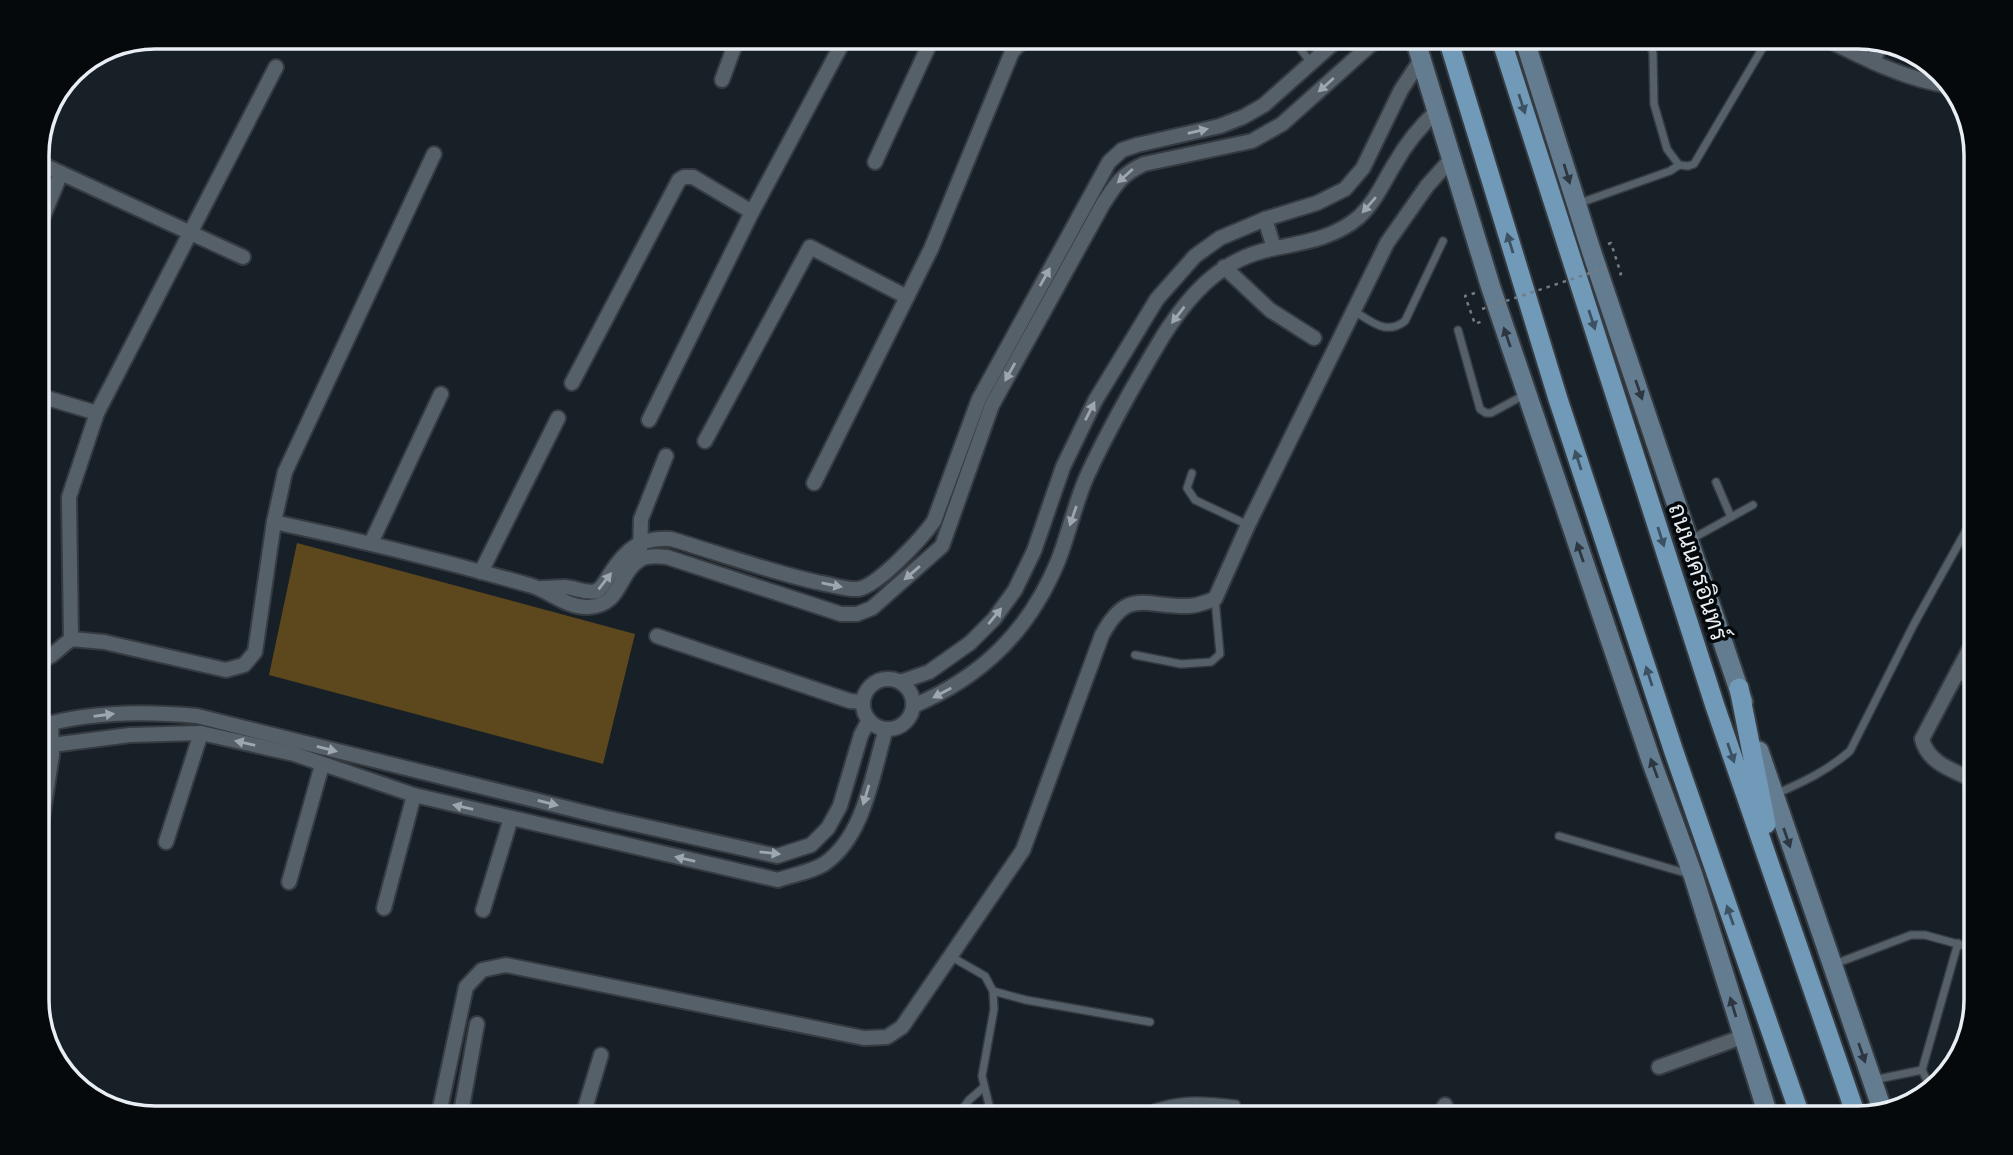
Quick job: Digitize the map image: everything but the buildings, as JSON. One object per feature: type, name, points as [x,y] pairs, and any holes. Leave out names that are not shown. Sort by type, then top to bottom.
[{"type":"main road","points":[[1417,49],[1491,288],[1647,750],[1693,875],[1765,1106]]},
{"type":"main road","points":[[1451,49],[1571,438],[1674,752],[1797,1106]]},
{"type":"main road","name":"ถนนนครอินทร์","points":[[1506,49],[1715,706],[1853,1106]]},
{"type":"main road","name":"ถนนนครอินทร์","points":[[1527,49],[1576,204],[1773,796],[1880,1103]]},
{"type":"main road","points":[[1739,688],[1781,900]]},
{"type":"street","points":[[722,80],[733,49]]},
{"type":"street","points":[[649,420],[752,212],[839,49]]},
{"type":"street","points":[[875,162],[927,49]]},
{"type":"street","points":[[814,483],[931,249],[1015,49]]},
{"type":"street","points":[[542,589],[566,587],[586,592],[596,591],[602,587],[617,563],[640,541],[653,538],[671,539],[798,578],[859,589],[876,581],[934,522],[966,452],[1096,200],[1109,162],[1122,150],[1220,126],[1264,105],[1327,49]]},
{"type":"street","points":[[1096,200],[1127,171],[1144,163],[1252,141],[1282,124],[1366,49]]},
{"type":"street","points":[[1846,49],[1873,62],[1936,84]]},
{"type":"street","points":[[1873,62],[1878,51]]},
{"type":"street","points":[[900,682],[912,697],[911,716],[904,723],[886,729],[877,726],[864,712],[863,702],[872,685],[881,680],[900,682],[929,672],[970,643],[994,618],[1015,590],[1034,551],[1063,467],[1095,401],[1157,299],[1195,256],[1220,238],[1265,219],[1317,203],[1346,189],[1363,168],[1401,90],[1420,61]]},
{"type":"street","points":[[71,639],[69,497],[97,413],[276,67]]},
{"type":"street","points":[[1281,89],[1298,109]]},
{"type":"street","points":[[913,706],[944,693],[987,663],[1014,636],[1037,604],[1058,561],[1087,477],[1118,414],[1177,315],[1213,276],[1232,261],[1274,248],[1304,244],[1341,229],[1359,216],[1376,199],[1422,124],[1437,111]]},
{"type":"street","points":[[1373,148],[1394,166]]},
{"type":"street","points":[[49,657],[71,639],[104,642],[226,670],[244,665],[255,652],[274,522],[285,472],[434,154]]},
{"type":"street","points":[[441,1106],[466,987],[482,970],[506,965],[864,1038],[887,1037],[902,1027],[1023,850],[1102,635],[1111,619],[1124,606],[1138,601],[1188,606],[1215,599],[1387,243],[1427,186],[1452,158]]},
{"type":"street","points":[[49,168],[243,257]]},
{"type":"street","points":[[49,202],[61,173]]},
{"type":"street","points":[[572,383],[679,180],[693,177],[752,212]]},
{"type":"street","points":[[1265,219],[1274,248]]},
{"type":"street","points":[[705,441],[810,247],[907,297]]},
{"type":"street","points":[[1224,267],[1270,310],[1314,338]]},
{"type":"street","points":[[1140,323],[1163,337]]},
{"type":"street","points":[[370,542],[441,394]]},
{"type":"street","points":[[49,399],[97,413]]},
{"type":"street","points":[[481,572],[558,418]]},
{"type":"street","points":[[640,559],[652,556],[667,557],[841,614],[857,614],[872,608],[942,546],[966,452]]},
{"type":"street","points":[[274,522],[370,542],[481,572],[542,589],[562,601],[585,607],[601,605],[612,599],[640,559],[641,519],[666,456]]},
{"type":"street","points":[[790,597],[798,578]]},
{"type":"street","points":[[1015,590],[1037,604]]},
{"type":"street","points":[[657,636],[850,701],[863,702]]},
{"type":"street","points":[[1964,660],[1922,739],[1924,748],[1937,762],[1964,775]]},
{"type":"street","points":[[1958,671],[1964,674]]},
{"type":"street","points":[[49,724],[129,712],[197,716],[603,817],[777,856],[811,845],[828,828],[840,806],[861,735],[869,720]]},
{"type":"street","points":[[49,746],[130,734],[201,733],[294,754],[414,795],[778,880],[823,864],[847,842],[861,814],[886,729]]},
{"type":"street","points":[[166,842],[201,733]]},
{"type":"street","points":[[49,738],[52,745],[49,774]]},
{"type":"street","points":[[289,882],[322,765]]},
{"type":"street","points":[[384,908],[414,795]]},
{"type":"street","points":[[598,839],[603,817]]},
{"type":"street","points":[[483,910],[511,818]]},
{"type":"street","points":[[462,1106],[477,1024]]},
{"type":"street","points":[[1659,1067],[1742,1037]]},
{"type":"street","points":[[586,1106],[601,1055]]},
{"type":"lane","points":[[1301,49],[1311,63]]},
{"type":"lane","points":[[1652,49],[1654,104],[1667,149],[1679,165]]},
{"type":"lane","points":[[1576,204],[1670,171],[1679,165],[1694,164],[1762,49]]},
{"type":"lane","points":[[1354,310],[1384,329],[1397,327],[1405,321],[1443,241]]},
{"type":"lane","points":[[1458,331],[1480,409],[1491,413],[1527,394]]},
{"type":"lane","points":[[1192,473],[1187,488],[1195,500],[1248,526]]},
{"type":"lane","points":[[1716,482],[1731,517]]},
{"type":"lane","points":[[1690,540],[1753,505]]},
{"type":"lane","points":[[1773,796],[1816,776],[1850,751],[1914,624],[1964,534]]},
{"type":"lane","points":[[1135,655],[1181,664],[1211,662],[1220,654],[1215,599]]},
{"type":"lane","points":[[1559,836],[1693,875]]},
{"type":"lane","points":[[1832,965],[1911,935],[1925,935],[1964,945]]},
{"type":"lane","points":[[1927,1080],[1922,1070],[1958,943]]},
{"type":"lane","points":[[950,956],[985,976],[993,991],[994,1009],[982,1076],[989,1106]]},
{"type":"lane","points":[[993,991],[1026,1000],[1150,1022]]},
{"type":"lane","points":[[1872,1080],[1922,1070]]},
{"type":"lane","points":[[965,1106],[984,1087]]},
{"type":"lane","points":[[1162,1106],[1190,1099],[1236,1104]]},
{"type":"path","points":[[1482,309],[1608,267]]},
{"type":"path","points":[[1465,296],[1475,324],[1486,320]]},
{"type":"shaded area","points":[[297,543],[635,634],[603,764],[269,675]]}]
